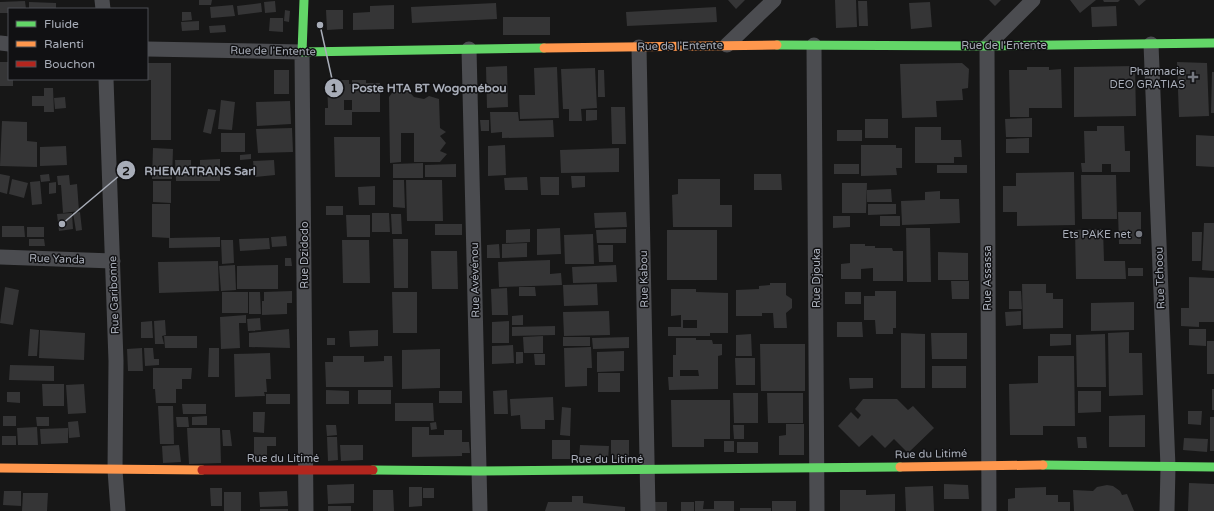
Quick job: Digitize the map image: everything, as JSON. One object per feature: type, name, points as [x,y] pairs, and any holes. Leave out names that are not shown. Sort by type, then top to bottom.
[{"type":"street","name":"Rue Dzidodo","points":[[304,0],[302,52],[306,511]]},
{"type":"street","points":[[727,44],[774,0]]},
{"type":"street","points":[[987,46],[1033,0]]},
{"type":"street","name":"Rue de l'Entente","points":[[148,49],[302,52],[639,47],[727,44],[987,46],[1214,43]]},
{"type":"street","name":"Rue Tchoou","points":[[1151,44],[1168,467],[1167,511]]},
{"type":"street","name":"Rue Djouka","points":[[814,45],[817,511]]},
{"type":"street","name":"Rue Assassa","points":[[987,46],[988,511]]},
{"type":"street","name":"Rue Kabou","points":[[639,47],[648,511]]},
{"type":"street","name":"Rue Avévénou","points":[[469,49],[480,511]]},
{"type":"street","name":"Rue Garibonne","points":[[106,80],[116,361],[115,470],[118,511]]},
{"type":"street","name":"Rue Yanda","points":[[0,257],[113,261]]},
{"type":"street","name":"Rue du Litimé","points":[[0,468],[115,470],[306,469],[480,472],[817,469],[988,465],[1214,467]]},
{"type":"building","points":[[199,0],[212,0],[211,5],[199,5]]},
{"type":"building","points":[[728,0],[745,0],[736,9]]},
{"type":"building","points":[[835,0],[856,0],[857,27],[836,28]]},
{"type":"building","points":[[989,0],[1001,0],[995,6]]},
{"type":"building","points":[[1070,0],[1096,0],[1080,13]]},
{"type":"building","points":[[1103,0],[1120,0],[1118,2],[1104,2]]},
{"type":"building","points":[[1134,0],[1146,0],[1139,6]]},
{"type":"building","points":[[25,1],[26,8],[8,8],[8,13],[0,13],[0,2]]},
{"type":"building","points":[[275,1],[276,12],[265,13],[264,2]]},
{"type":"building","points":[[858,1],[867,1],[868,26],[859,26]]},
{"type":"building","points":[[29,2],[56,3],[56,8],[29,8]]},
{"type":"building","points":[[930,2],[932,27],[911,29],[909,3]]},
{"type":"building","points":[[261,3],[262,12],[238,15],[237,6]]},
{"type":"building","points":[[496,3],[497,19],[412,23],[411,7]]},
{"type":"building","points":[[233,5],[235,16],[211,18],[210,7]]},
{"type":"building","points":[[394,5],[394,29],[353,30],[353,13],[370,12],[370,6]]},
{"type":"building","points":[[1116,6],[1117,26],[1092,27],[1091,7]]},
{"type":"building","points":[[716,7],[717,22],[627,26],[626,12]]},
{"type":"building","points":[[285,10],[290,11],[289,22],[284,21]]},
{"type":"building","points":[[326,10],[343,10],[343,29],[327,30]]},
{"type":"building","points":[[182,12],[191,12],[192,20],[182,21]]},
{"type":"building","points":[[503,17],[550,17],[550,35],[503,35]]},
{"type":"building","points":[[270,18],[283,18],[283,32],[269,31]]},
{"type":"building","points":[[199,21],[199,30],[182,31],[181,22]]},
{"type":"building","points":[[225,25],[226,32],[210,33],[209,26]]},
{"type":"building","points":[[0,62],[8,62],[8,80],[13,80],[13,86],[0,86]]},
{"type":"building","points":[[1177,62],[1207,63],[1209,116],[1179,117]]},
{"type":"building","points":[[148,63],[171,63],[171,140],[151,140],[151,80],[148,80]]},
{"type":"building","points":[[962,63],[969,69],[968,88],[962,89],[963,100],[936,101],[937,117],[902,118],[900,64]]},
{"type":"building","points":[[507,66],[508,107],[487,108],[486,67]]},
{"type":"building","points":[[1135,66],[1136,116],[1074,117],[1074,67]]},
{"type":"building","points":[[557,67],[559,118],[520,119],[519,95],[535,95],[534,68]]},
{"type":"building","points":[[1027,67],[1049,67],[1049,70],[1061,69],[1062,108],[1029,108],[1029,117],[1010,117],[1009,70],[1027,70]]},
{"type":"building","points":[[595,68],[597,108],[581,109],[582,121],[569,121],[569,109],[563,109],[561,69]]},
{"type":"building","points":[[274,70],[289,70],[289,94],[274,94]]},
{"type":"building","points":[[598,70],[604,70],[605,97],[598,97]]},
{"type":"building","points":[[1212,72],[1214,72],[1214,113],[1211,113]]},
{"type":"building","points":[[327,80],[349,80],[349,84],[352,84],[352,80],[366,80],[366,83],[380,83],[380,112],[352,112],[352,125],[325,125],[325,108],[328,108]],"holes":[[[344,100],[352,100],[352,110],[344,110]]]},
{"type":"building","points":[[400,82],[414,97],[424,99],[429,96],[439,99],[440,128],[446,132],[440,136],[446,143],[440,151],[447,154],[440,162],[414,162],[414,133],[401,133],[401,162],[390,163],[389,97]]},
{"type":"building","points":[[44,88],[53,88],[54,112],[44,112],[44,106],[32,106],[32,96],[44,96]]},
{"type":"building","points":[[65,97],[66,108],[55,109],[54,98]]},
{"type":"building","points":[[221,100],[235,102],[232,130],[218,129]]},
{"type":"building","points":[[290,101],[291,124],[257,126],[256,102]]},
{"type":"building","points":[[611,107],[625,107],[626,144],[612,144]]},
{"type":"building","points":[[208,109],[216,110],[211,134],[203,132]]},
{"type":"building","points":[[586,110],[597,110],[597,120],[586,121]]},
{"type":"building","points":[[490,112],[518,112],[519,121],[553,120],[554,137],[502,138],[502,132],[491,133]]},
{"type":"building","points":[[1032,118],[1032,137],[1006,137],[1005,119]]},
{"type":"building","points":[[865,119],[888,119],[888,138],[865,138]]},
{"type":"building","points":[[480,120],[489,120],[489,131],[481,131]]},
{"type":"building","points":[[2,121],[27,122],[27,141],[37,142],[37,167],[0,166]]},
{"type":"building","points":[[1097,126],[1124,126],[1125,151],[1130,151],[1130,172],[1111,172],[1111,164],[1102,164],[1102,172],[1082,172],[1081,163],[1085,163],[1084,131],[1097,131]]},
{"type":"building","points":[[915,127],[941,127],[941,140],[961,140],[962,157],[954,157],[954,163],[915,163]]},
{"type":"building","points":[[292,128],[293,152],[258,153],[256,129]]},
{"type":"building","points":[[837,130],[862,130],[862,141],[837,141]]},
{"type":"building","points":[[221,133],[245,133],[245,152],[221,152]]},
{"type":"building","points":[[1196,135],[1214,136],[1214,167],[1196,166]]},
{"type":"building","points":[[334,137],[380,137],[380,177],[335,177]]},
{"type":"building","points":[[1029,138],[1029,153],[1006,153],[1006,139]]},
{"type":"building","points":[[505,145],[506,175],[488,176],[488,146]]},
{"type":"building","points":[[861,145],[896,145],[896,148],[902,148],[902,168],[896,168],[897,175],[861,176]]},
{"type":"building","points":[[66,146],[67,165],[40,166],[40,147]]},
{"type":"building","points":[[153,148],[173,149],[172,179],[152,179]]},
{"type":"building","points":[[619,148],[619,172],[561,173],[560,150]]},
{"type":"building","points":[[251,154],[251,159],[240,160],[240,155]]},
{"type":"building","points":[[220,159],[220,181],[176,181],[175,160],[191,160],[191,169],[200,169],[200,160]]},
{"type":"building","points":[[274,160],[275,175],[255,177],[253,161]]},
{"type":"building","points":[[423,163],[423,178],[393,178],[393,164]]},
{"type":"building","points":[[456,164],[456,177],[425,177],[425,165]]},
{"type":"building","points":[[834,164],[859,164],[859,174],[834,174]]},
{"type":"building","points":[[937,165],[967,165],[967,173],[937,173]]},
{"type":"building","points":[[1074,172],[1075,225],[1017,226],[1017,212],[1003,212],[1003,186],[1016,186],[1016,173]]},
{"type":"building","points":[[0,174],[10,176],[7,194],[0,192]]},
{"type":"building","points":[[49,174],[50,181],[41,182],[40,175]]},
{"type":"building","points":[[754,174],[781,174],[782,190],[754,190]]},
{"type":"building","points":[[69,175],[70,185],[77,184],[79,211],[63,213],[61,185],[58,185],[57,176]]},
{"type":"building","points":[[1081,175],[1116,175],[1117,219],[1082,219]]},
{"type":"building","points":[[571,176],[585,176],[585,187],[572,188]]},
{"type":"building","points":[[527,177],[528,190],[505,190],[504,178]]},
{"type":"building","points":[[540,177],[559,177],[559,195],[541,195]]},
{"type":"building","points":[[12,179],[28,183],[24,198],[9,194]]},
{"type":"building","points":[[678,179],[720,179],[720,205],[732,205],[732,227],[673,227],[672,195],[678,194]]},
{"type":"building","points":[[393,180],[404,180],[405,208],[393,207]]},
{"type":"building","points":[[406,180],[442,180],[443,221],[407,221]]},
{"type":"building","points":[[40,181],[42,204],[32,205],[30,182]]},
{"type":"building","points":[[153,181],[171,181],[171,203],[153,202]]},
{"type":"building","points":[[56,182],[56,193],[49,194],[49,183]]},
{"type":"building","points":[[842,183],[867,183],[866,213],[842,213]]},
{"type":"building","points":[[375,186],[375,205],[359,205],[358,187]]},
{"type":"building","points":[[891,189],[892,202],[867,202],[867,190]]},
{"type":"building","points":[[940,191],[940,199],[959,199],[960,223],[902,225],[901,201],[925,200],[925,192]]},
{"type":"building","points":[[152,204],[170,204],[170,238],[152,237]]},
{"type":"building","points":[[868,204],[896,204],[896,214],[868,215]]},
{"type":"building","points":[[326,206],[343,206],[343,215],[326,215]]},
{"type":"building","points":[[80,212],[82,230],[76,231],[73,213]]},
{"type":"building","points":[[626,212],[627,227],[595,228],[594,213]]},
{"type":"building","points":[[1118,212],[1141,212],[1141,244],[1119,244]]},
{"type":"building","points":[[72,213],[73,229],[59,231],[57,214]]},
{"type":"building","points":[[372,213],[389,213],[390,232],[372,232]]},
{"type":"building","points":[[391,214],[401,214],[402,234],[392,234]]},
{"type":"building","points":[[346,215],[370,215],[370,237],[347,237]]},
{"type":"building","points":[[833,216],[850,216],[850,227],[833,228]]},
{"type":"building","points":[[880,216],[900,216],[900,226],[880,226]]},
{"type":"building","points":[[1204,223],[1214,223],[1214,271],[1202,270]]},
{"type":"building","points":[[435,224],[462,224],[462,235],[435,235]]},
{"type":"building","points":[[2,226],[24,226],[25,237],[2,237]]},
{"type":"building","points":[[27,227],[44,227],[44,237],[27,237]]},
{"type":"building","points":[[560,228],[561,254],[537,255],[537,229]]},
{"type":"building","points":[[906,228],[930,228],[931,282],[907,282]]},
{"type":"building","points":[[530,229],[530,242],[506,243],[506,230]]},
{"type":"building","points":[[626,229],[626,243],[597,243],[596,230]]},
{"type":"building","points":[[1103,229],[1104,261],[1125,261],[1126,279],[1076,279],[1075,230]]},
{"type":"building","points":[[667,230],[717,230],[717,280],[667,280]]},
{"type":"building","points":[[1192,232],[1202,232],[1201,261],[1192,261]]},
{"type":"building","points":[[593,234],[594,264],[565,264],[564,235]]},
{"type":"building","points":[[286,236],[287,246],[272,247],[271,237]]},
{"type":"building","points":[[220,237],[220,247],[169,248],[169,238]]},
{"type":"building","points":[[269,238],[270,249],[240,251],[239,239]]},
{"type":"building","points":[[29,239],[44,239],[45,246],[29,246]]},
{"type":"building","points":[[393,239],[408,239],[408,288],[394,288]]},
{"type":"building","points":[[221,240],[233,240],[234,263],[222,264]]},
{"type":"building","points":[[342,240],[369,240],[370,283],[343,283]]},
{"type":"building","points":[[527,243],[527,257],[502,258],[502,244]]},
{"type":"building","points":[[499,244],[500,258],[487,258],[487,245]]},
{"type":"building","points":[[850,244],[865,244],[865,246],[875,246],[875,248],[892,248],[893,251],[903,251],[903,281],[873,281],[873,268],[861,269],[861,279],[841,279],[841,264],[850,263]]},
{"type":"building","points":[[598,245],[613,245],[613,262],[599,262]]},
{"type":"building","points":[[431,251],[457,251],[458,289],[432,289]]},
{"type":"building","points":[[938,252],[968,253],[968,280],[938,280]]},
{"type":"building","points":[[285,258],[291,258],[292,266],[285,266]]},
{"type":"building","points":[[550,260],[550,274],[561,273],[562,285],[499,287],[498,262]]},
{"type":"building","points":[[218,261],[219,291],[159,293],[158,262]]},
{"type":"building","points":[[235,265],[236,290],[221,291],[219,266]]},
{"type":"building","points":[[278,265],[278,289],[237,289],[237,266]]},
{"type":"building","points":[[616,265],[617,282],[573,283],[572,267]]},
{"type":"building","points":[[1128,268],[1143,268],[1143,276],[1128,276]]},
{"type":"building","points":[[1189,277],[1214,278],[1214,322],[1199,322],[1199,327],[1181,326],[1181,308],[1189,308]]},
{"type":"building","points":[[951,281],[969,281],[969,299],[952,299]]},
{"type":"building","points":[[770,283],[786,283],[786,295],[792,299],[792,308],[786,313],[787,328],[774,328],[773,313],[762,313],[762,316],[736,316],[736,290],[759,289],[759,286],[770,285]]},
{"type":"building","points":[[597,284],[598,305],[564,306],[563,285]]},
{"type":"building","points":[[1022,284],[1046,284],[1046,293],[1053,293],[1053,299],[1063,299],[1063,328],[1023,329]]},
{"type":"building","points":[[5,287],[19,290],[13,325],[0,323]]},
{"type":"building","points":[[519,287],[535,287],[536,296],[519,296]]},
{"type":"building","points":[[507,288],[508,315],[492,315],[491,289]]},
{"type":"building","points":[[671,289],[696,289],[696,292],[728,293],[728,333],[710,333],[710,336],[668,336],[668,327],[681,327],[681,315],[671,316]],"holes":[[[683,320],[697,320],[697,328],[683,328]]]},
{"type":"building","points":[[292,291],[292,303],[287,303],[287,314],[262,315],[262,301],[264,301],[264,292]]},
{"type":"building","points":[[875,291],[896,291],[896,328],[893,328],[893,334],[876,334],[875,320],[864,320],[864,296],[875,296]]},
{"type":"building","points":[[1009,291],[1021,291],[1022,309],[1009,309]]},
{"type":"building","points":[[222,292],[248,292],[248,313],[222,313]]},
{"type":"building","points":[[249,292],[260,292],[261,314],[249,314]]},
{"type":"building","points":[[392,292],[417,292],[417,333],[393,333]]},
{"type":"building","points":[[845,292],[861,292],[861,304],[845,304]]},
{"type":"building","points":[[1134,302],[1134,330],[1091,331],[1091,303]]},
{"type":"building","points":[[609,311],[610,335],[564,336],[563,312]]},
{"type":"building","points":[[1021,311],[1021,325],[1006,326],[1005,312]]},
{"type":"building","points":[[246,315],[246,323],[239,323],[240,348],[221,349],[220,317]]},
{"type":"building","points":[[523,315],[523,325],[512,325],[512,316]]},
{"type":"building","points":[[260,318],[261,330],[248,331],[247,319]]},
{"type":"building","points":[[165,320],[166,335],[162,336],[164,344],[155,344],[154,321]]},
{"type":"building","points":[[152,321],[153,338],[141,338],[141,322]]},
{"type":"building","points":[[509,321],[509,343],[492,343],[492,322]]},
{"type":"building","points":[[837,322],[862,322],[863,337],[837,337]]},
{"type":"building","points":[[555,326],[555,335],[512,336],[512,327]]},
{"type":"building","points":[[30,329],[39,330],[37,356],[28,356]]},
{"type":"building","points":[[289,329],[290,348],[249,347],[249,333]]},
{"type":"building","points":[[1189,329],[1206,329],[1206,346],[1189,345]]},
{"type":"building","points":[[40,330],[85,333],[84,360],[39,358]]},
{"type":"building","points":[[378,330],[378,346],[350,347],[349,331]]},
{"type":"building","points":[[1129,332],[1129,353],[1142,353],[1143,395],[1109,396],[1108,333]]},
{"type":"building","points":[[901,333],[925,334],[925,388],[901,388]]},
{"type":"building","points":[[931,333],[967,333],[967,359],[932,359]]},
{"type":"building","points":[[751,334],[752,356],[736,356],[736,335]]},
{"type":"building","points":[[1050,334],[1071,334],[1071,345],[1050,346]]},
{"type":"building","points":[[1105,334],[1106,387],[1077,387],[1076,335]]},
{"type":"building","points":[[164,336],[197,336],[197,348],[165,348]]},
{"type":"building","points":[[543,336],[543,353],[524,353],[523,337]]},
{"type":"building","points":[[563,337],[590,337],[590,346],[563,346]]},
{"type":"building","points":[[629,337],[629,348],[593,349],[592,338]]},
{"type":"building","points":[[327,338],[335,338],[335,345],[327,345]]},
{"type":"building","points":[[676,338],[712,340],[713,344],[722,344],[722,355],[718,356],[718,389],[669,390],[668,377],[673,377],[673,355],[676,355]],"holes":[[[680,370],[698,370],[699,376],[680,376]]]},
{"type":"building","points":[[1207,341],[1214,341],[1214,374],[1207,374]]},
{"type":"building","points":[[760,344],[805,344],[805,391],[761,391]]},
{"type":"building","points":[[513,345],[514,363],[492,364],[492,346]]},
{"type":"building","points":[[591,347],[592,368],[587,368],[587,386],[565,387],[564,348]]},
{"type":"building","points":[[142,348],[143,371],[128,371],[127,349]]},
{"type":"building","points":[[144,348],[153,348],[154,359],[159,359],[159,365],[145,366]]},
{"type":"building","points":[[209,348],[219,348],[219,377],[208,377]]},
{"type":"building","points":[[440,349],[440,388],[402,389],[402,350]]},
{"type":"building","points":[[624,351],[624,371],[597,372],[597,352]]},
{"type":"building","points":[[516,352],[523,352],[523,363],[516,364]]},
{"type":"building","points":[[270,353],[271,379],[266,379],[267,392],[264,392],[265,396],[235,397],[234,354]]},
{"type":"building","points":[[534,354],[545,354],[545,365],[535,365]]},
{"type":"building","points":[[333,356],[364,356],[364,362],[384,361],[384,356],[392,356],[393,387],[326,387],[325,362],[333,362]]},
{"type":"building","points":[[1038,356],[1074,356],[1075,426],[1043,426],[1043,435],[1010,435],[1009,384],[1038,383]]},
{"type":"building","points":[[735,358],[755,358],[755,385],[736,385]]},
{"type":"building","points":[[10,365],[54,366],[54,381],[9,380]]},
{"type":"building","points":[[932,366],[966,366],[966,388],[932,388]]},
{"type":"building","points":[[153,368],[192,368],[191,379],[182,379],[182,389],[176,389],[176,403],[156,403],[155,389],[153,389]]},
{"type":"building","points":[[598,373],[620,373],[620,392],[598,392]]},
{"type":"building","points":[[849,378],[873,378],[873,388],[850,389]]},
{"type":"building","points":[[42,384],[64,384],[64,406],[43,406]]},
{"type":"building","points":[[84,384],[86,413],[68,414],[66,385]]},
{"type":"building","points":[[1212,389],[1214,389],[1214,410],[1212,410]]},
{"type":"building","points":[[326,390],[349,391],[349,404],[326,404]]},
{"type":"building","points":[[358,390],[391,390],[391,404],[358,404]]},
{"type":"building","points":[[507,390],[508,414],[494,414],[493,391]]},
{"type":"building","points":[[439,391],[462,391],[462,403],[439,403]]},
{"type":"building","points":[[1078,391],[1101,391],[1101,412],[1078,413]]},
{"type":"building","points":[[7,392],[20,392],[20,403],[7,402]]},
{"type":"building","points":[[733,393],[758,393],[758,423],[734,423]]},
{"type":"building","points":[[767,393],[803,393],[803,423],[768,423]]},
{"type":"building","points":[[266,394],[290,394],[290,404],[266,404]]},
{"type":"building","points":[[553,397],[554,420],[545,420],[545,429],[521,429],[520,415],[511,416],[510,399]]},
{"type":"building","points":[[863,399],[897,399],[908,410],[913,406],[934,428],[908,453],[894,439],[885,448],[872,435],[859,447],[838,426],[851,412],[858,419],[861,415],[855,409]]},
{"type":"building","points":[[671,400],[730,400],[730,439],[704,439],[704,447],[672,447]]},
{"type":"building","points":[[395,403],[433,403],[434,421],[395,421]]},
{"type":"building","points":[[182,404],[206,404],[206,414],[183,414]]},
{"type":"building","points":[[158,406],[173,406],[174,444],[160,444]]},
{"type":"building","points":[[562,407],[571,408],[570,436],[560,435]]},
{"type":"building","points":[[1188,411],[1202,411],[1201,425],[1188,424]]},
{"type":"building","points":[[253,412],[265,412],[264,433],[253,432]]},
{"type":"building","points":[[1145,415],[1145,447],[1109,447],[1109,416]]},
{"type":"building","points":[[3,416],[16,416],[16,426],[3,426]]},
{"type":"building","points":[[207,416],[207,425],[192,425],[192,417]]},
{"type":"building","points":[[36,417],[49,417],[49,426],[37,426]]},
{"type":"building","points":[[176,417],[188,417],[189,427],[177,427]]},
{"type":"building","points":[[1210,417],[1214,417],[1214,451],[1210,451]]},
{"type":"building","points":[[78,421],[80,437],[69,438],[68,422]]},
{"type":"building","points":[[436,422],[437,429],[431,430],[430,423]]},
{"type":"building","points":[[786,424],[804,424],[804,455],[779,455],[779,436],[786,435]]},
{"type":"building","points":[[326,425],[336,425],[337,435],[327,436]]},
{"type":"building","points":[[733,425],[744,425],[744,439],[734,439]]},
{"type":"building","points":[[37,427],[38,445],[18,445],[17,428]]},
{"type":"building","points":[[412,427],[429,427],[429,435],[444,435],[444,430],[462,430],[462,442],[469,442],[470,453],[462,453],[462,456],[412,457]]},
{"type":"building","points":[[68,428],[68,443],[41,444],[40,429]]},
{"type":"building","points":[[187,428],[220,428],[221,463],[189,464]]},
{"type":"building","points":[[222,430],[230,430],[232,446],[223,446]]},
{"type":"building","points":[[2,436],[16,436],[16,445],[2,445]]},
{"type":"building","points":[[254,437],[276,437],[276,446],[267,446],[267,460],[254,460]]},
{"type":"building","points":[[327,437],[337,437],[338,460],[328,461]]},
{"type":"building","points":[[1077,437],[1086,437],[1087,448],[1078,448]]},
{"type":"building","points":[[1184,438],[1208,439],[1207,452],[1183,450]]},
{"type":"building","points":[[552,440],[570,440],[570,459],[552,459]]},
{"type":"building","points":[[611,440],[629,440],[629,460],[611,459]]},
{"type":"building","points":[[724,441],[734,441],[734,452],[724,452]]},
{"type":"building","points":[[737,442],[758,442],[758,453],[737,453]]},
{"type":"building","points":[[179,445],[181,462],[163,463],[162,446]]},
{"type":"building","points":[[340,445],[363,445],[363,460],[341,461]]},
{"type":"building","points":[[580,445],[609,446],[608,461],[579,459]]},
{"type":"building","points":[[1189,483],[1214,484],[1214,511],[1188,511]]},
{"type":"building","points":[[354,484],[354,503],[328,504],[327,485]]},
{"type":"building","points":[[944,484],[968,485],[969,499],[944,499]]},
{"type":"building","points":[[1107,485],[1113,486],[1120,491],[1122,495],[1127,494],[1134,511],[1074,511],[1073,490],[1093,491],[1097,487]]},
{"type":"building","points":[[933,486],[934,511],[906,511],[905,487]]},
{"type":"building","points":[[409,487],[422,487],[422,506],[409,507]]},
{"type":"building","points":[[1046,487],[1046,495],[1058,495],[1058,502],[1070,502],[1070,511],[1008,511],[1008,499],[1015,498],[1015,488]]},
{"type":"building","points":[[210,488],[222,488],[222,506],[211,506]]},
{"type":"building","points":[[423,488],[434,488],[434,498],[423,498]]},
{"type":"building","points":[[373,490],[393,490],[394,511],[373,511]]},
{"type":"building","points":[[840,490],[866,490],[866,495],[895,494],[895,511],[840,511]]},
{"type":"building","points":[[4,491],[21,491],[21,506],[3,505]]},
{"type":"building","points":[[287,491],[288,506],[260,507],[259,492]]},
{"type":"building","points":[[224,492],[241,492],[241,511],[224,511]]},
{"type":"building","points":[[23,493],[48,493],[47,511],[22,511]]},
{"type":"building","points":[[572,496],[583,496],[583,503],[625,507],[625,511],[545,511],[548,502],[572,502]]},
{"type":"building","points":[[695,501],[704,501],[703,509],[714,509],[714,501],[734,501],[734,511],[695,511]]},
{"type":"building","points":[[772,501],[796,501],[796,511],[772,511]]},
{"type":"building","points":[[655,502],[667,502],[667,511],[655,511]]},
{"type":"building","points":[[681,502],[694,502],[694,511],[681,511]]},
{"type":"building","points":[[328,506],[351,506],[351,511],[328,511]]},
{"type":"building","points":[[740,508],[771,508],[771,511],[740,511]]},
{"type":"building","points":[[260,509],[288,509],[288,511],[260,511]]},
{"type":"traffic: fast","points":[[304,0],[302,52],[544,48]]},
{"type":"traffic: fast","points":[[777,45],[987,46],[1214,43]]},
{"type":"traffic: fast","points":[[1043,465],[1214,467]]},
{"type":"traffic: fast","points":[[373,470],[480,471],[900,467]]},
{"type":"traffic: slow","points":[[544,48],[777,45]]},
{"type":"traffic: slow","points":[[900,467],[1043,465]]},
{"type":"traffic: slow","points":[[0,468],[202,470]]},
{"type":"traffic: jam","points":[[202,470],[373,470]]},
{"type":"place","name":"Poste HTA BT Wogomébou","points":[[320,25]]},
{"type":"place","name":"Pharmacie DEO GRATIAS","points":[[1193,77]]},
{"type":"place","name":"RHEMATRANS Sarl","points":[[62,224]]},
{"type":"place","name":"Ets PAKE net","points":[[1139,234]]}]
